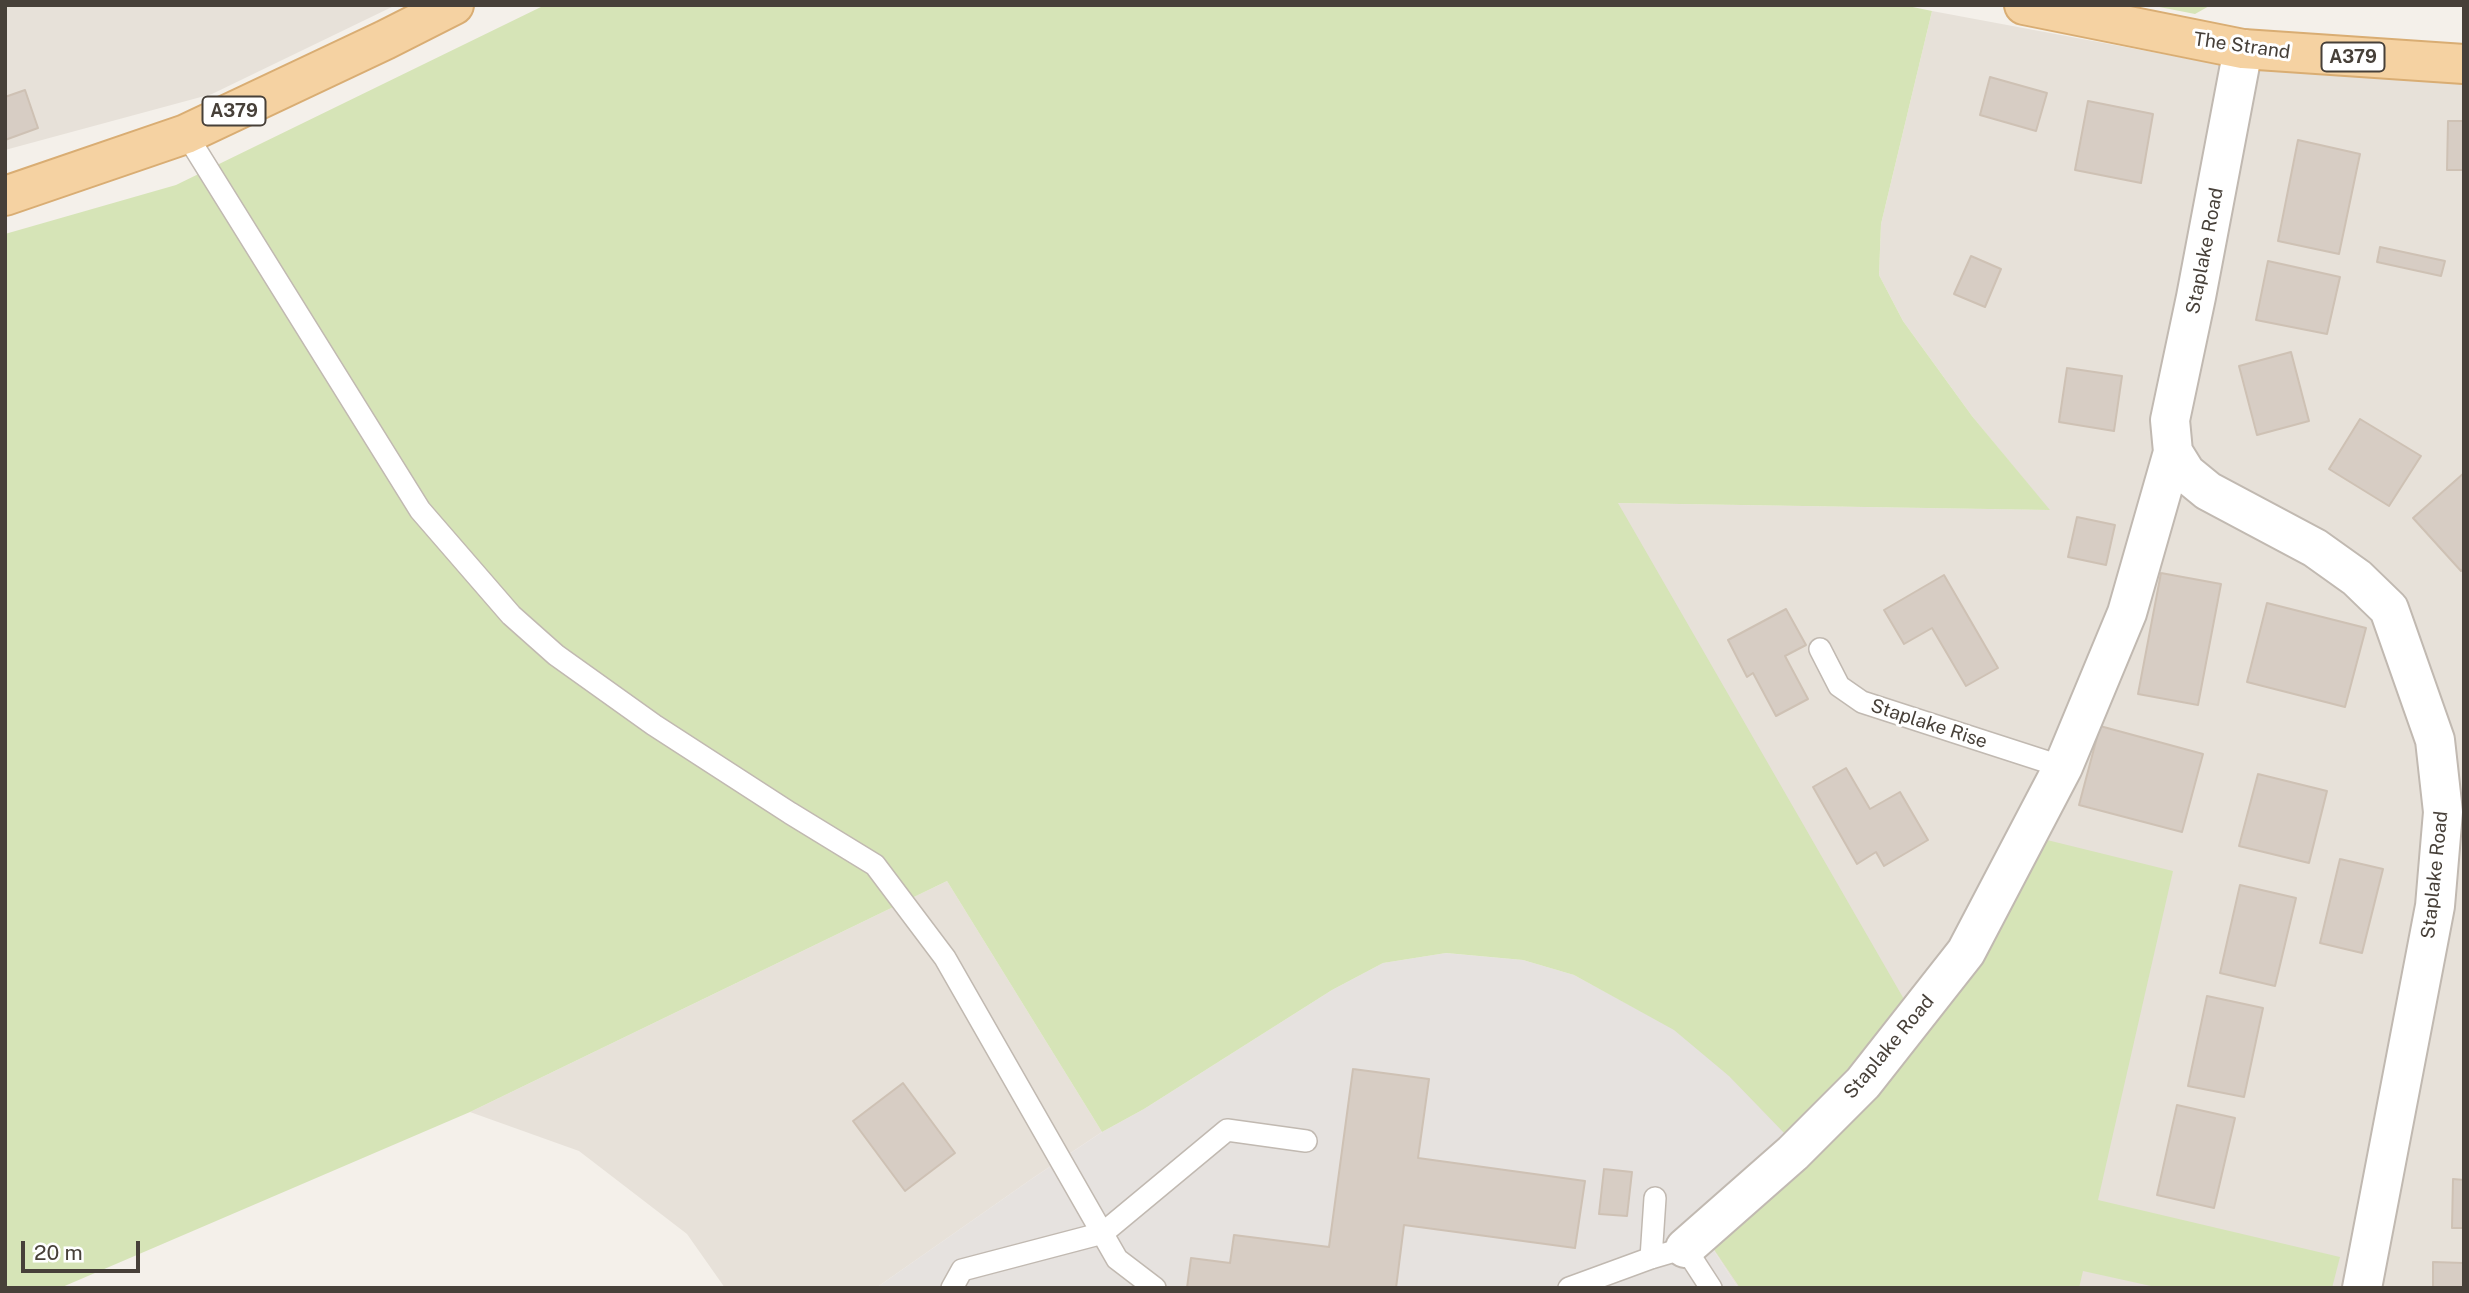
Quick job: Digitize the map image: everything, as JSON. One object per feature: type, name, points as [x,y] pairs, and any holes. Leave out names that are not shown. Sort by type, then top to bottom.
[{"type":"main road","name":"A379","points":[[5,196],[186,134],[454,5]]},
{"type":"main road","name":"The Strand","points":[[2024,5],[2243,49],[2464,64]]},
{"type":"street","name":"Staplake Road","points":[[1668,1253],[1793,1153],[1863,1083],[1966,952],[2063,767],[2127,613],[2173,452],[2170,421],[2243,49]]},
{"type":"street","name":"Staplake Road","points":[[2173,452],[2186,473],[2208,491],[2315,548],[2357,578],[2389,609],[2435,740],[2450,910],[2362,1288]]},
{"type":"lane","points":[[186,134],[421,510],[511,615],[556,655],[654,725],[875,865],[946,958],[1118,1259],[1155,1288]]},
{"type":"lane","name":"Staplake Rise","points":[[1820,649],[1839,686],[1862,702],[2063,767]]},
{"type":"lane","points":[[952,1288],[962,1270],[1103,1233],[1227,1130],[1306,1141]]},
{"type":"lane","points":[[1655,1198],[1668,1253],[1711,1288]]},
{"type":"lane","points":[[1569,1288],[1668,1253]]},
{"type":"shaded area","points":[[5,5],[396,5],[212,94],[5,150]]},
{"type":"shaded area","points":[[1932,11],[2211,63],[2464,82],[2464,1288],[1738,1288],[1709,1243],[1617,503],[2049,510],[1972,416],[1903,321],[1879,275],[1881,224]]},
{"type":"shaded area","points":[[947,881],[1102,1132],[876,1288],[725,1288],[687,1234],[579,1151],[470,1112]]},
{"type":"shaded area","points":[[1446,953],[1523,960],[1574,975],[1674,1029],[1729,1076],[1788,1137],[1709,1243],[1738,1288],[876,1288],[1102,1132],[1144,1109],[1332,990],[1383,963]]},
{"type":"green space","points":[[545,5],[1903,5],[1932,11],[1881,224],[1879,275],[1903,321],[1972,416],[2050,510],[1618,503],[1905,1001],[1849,1081],[1788,1137],[1729,1076],[1674,1030],[1574,975],[1523,960],[1446,953],[1383,963],[1332,990],[1144,1109],[1102,1132],[947,881],[470,1112],[60,1288],[5,1288],[5,234],[176,185]]},
{"type":"green space","points":[[2149,5],[2211,5],[2195,14]]},
{"type":"green space","points":[[2047,840],[2173,871],[2098,1200],[2340,1257],[2332,1288],[2160,1288],[2083,1271],[2079,1288],[1740,1288],[1711,1245],[1908,1048]]},
{"type":"building","points":[[1990,77],[2047,93],[2036,131],[1980,115]]},
{"type":"building","points":[[25,90],[38,128],[5,140],[5,97]]},
{"type":"building","points":[[2088,101],[2153,114],[2141,183],[2075,170]]},
{"type":"building","points":[[2448,121],[2464,121],[2464,170],[2447,170]]},
{"type":"building","points":[[2298,140],[2360,154],[2339,254],[2278,241]]},
{"type":"building","points":[[2380,247],[2445,261],[2441,276],[2377,262]]},
{"type":"building","points":[[1971,256],[2001,269],[1985,307],[1954,294]]},
{"type":"building","points":[[2268,261],[2340,277],[2327,334],[2256,320]]},
{"type":"building","points":[[2291,352],[2309,421],[2257,435],[2239,366]]},
{"type":"building","points":[[2067,368],[2122,376],[2114,431],[2059,422]]},
{"type":"building","points":[[2360,419],[2421,456],[2389,506],[2329,469]]},
{"type":"building","points":[[2464,473],[2464,568],[2461,571],[2413,518]]},
{"type":"building","points":[[2077,517],[2115,525],[2106,565],[2068,557]]},
{"type":"building","points":[[2161,573],[2221,584],[2198,705],[2138,694]]},
{"type":"building","points":[[1944,575],[1998,668],[1966,686],[1932,628],[1904,644],[1884,610]]},
{"type":"building","points":[[2267,603],[2366,628],[2345,707],[2247,682]]},
{"type":"building","points":[[1786,609],[1806,645],[1785,656],[1808,699],[1776,716],[1753,673],[1747,677],[1728,640]]},
{"type":"building","points":[[2100,726],[2203,754],[2182,832],[2079,805]]},
{"type":"building","points":[[1846,768],[1870,809],[1900,792],[1928,840],[1884,866],[1876,852],[1857,864],[1813,787]]},
{"type":"building","points":[[2258,774],[2327,791],[2309,863],[2239,846]]},
{"type":"building","points":[[2340,859],[2383,869],[2362,953],[2320,943]]},
{"type":"building","points":[[2240,885],[2296,898],[2275,986],[2220,973]]},
{"type":"building","points":[[2207,996],[2263,1008],[2244,1097],[2188,1086]]},
{"type":"building","points":[[1353,1069],[1429,1079],[1418,1158],[1585,1181],[1575,1248],[1404,1225],[1396,1288],[1187,1288],[1191,1258],[1230,1263],[1234,1235],[1329,1247]]},
{"type":"building","points":[[903,1083],[955,1153],[905,1191],[853,1121]]},
{"type":"building","points":[[2177,1105],[2235,1118],[2214,1208],[2157,1195]]},
{"type":"building","points":[[1604,1169],[1632,1172],[1627,1216],[1599,1214]]},
{"type":"building","points":[[2453,1179],[2464,1180],[2464,1228],[2452,1228]]},
{"type":"building","points":[[2433,1262],[2464,1263],[2464,1288],[2433,1288]]}]
